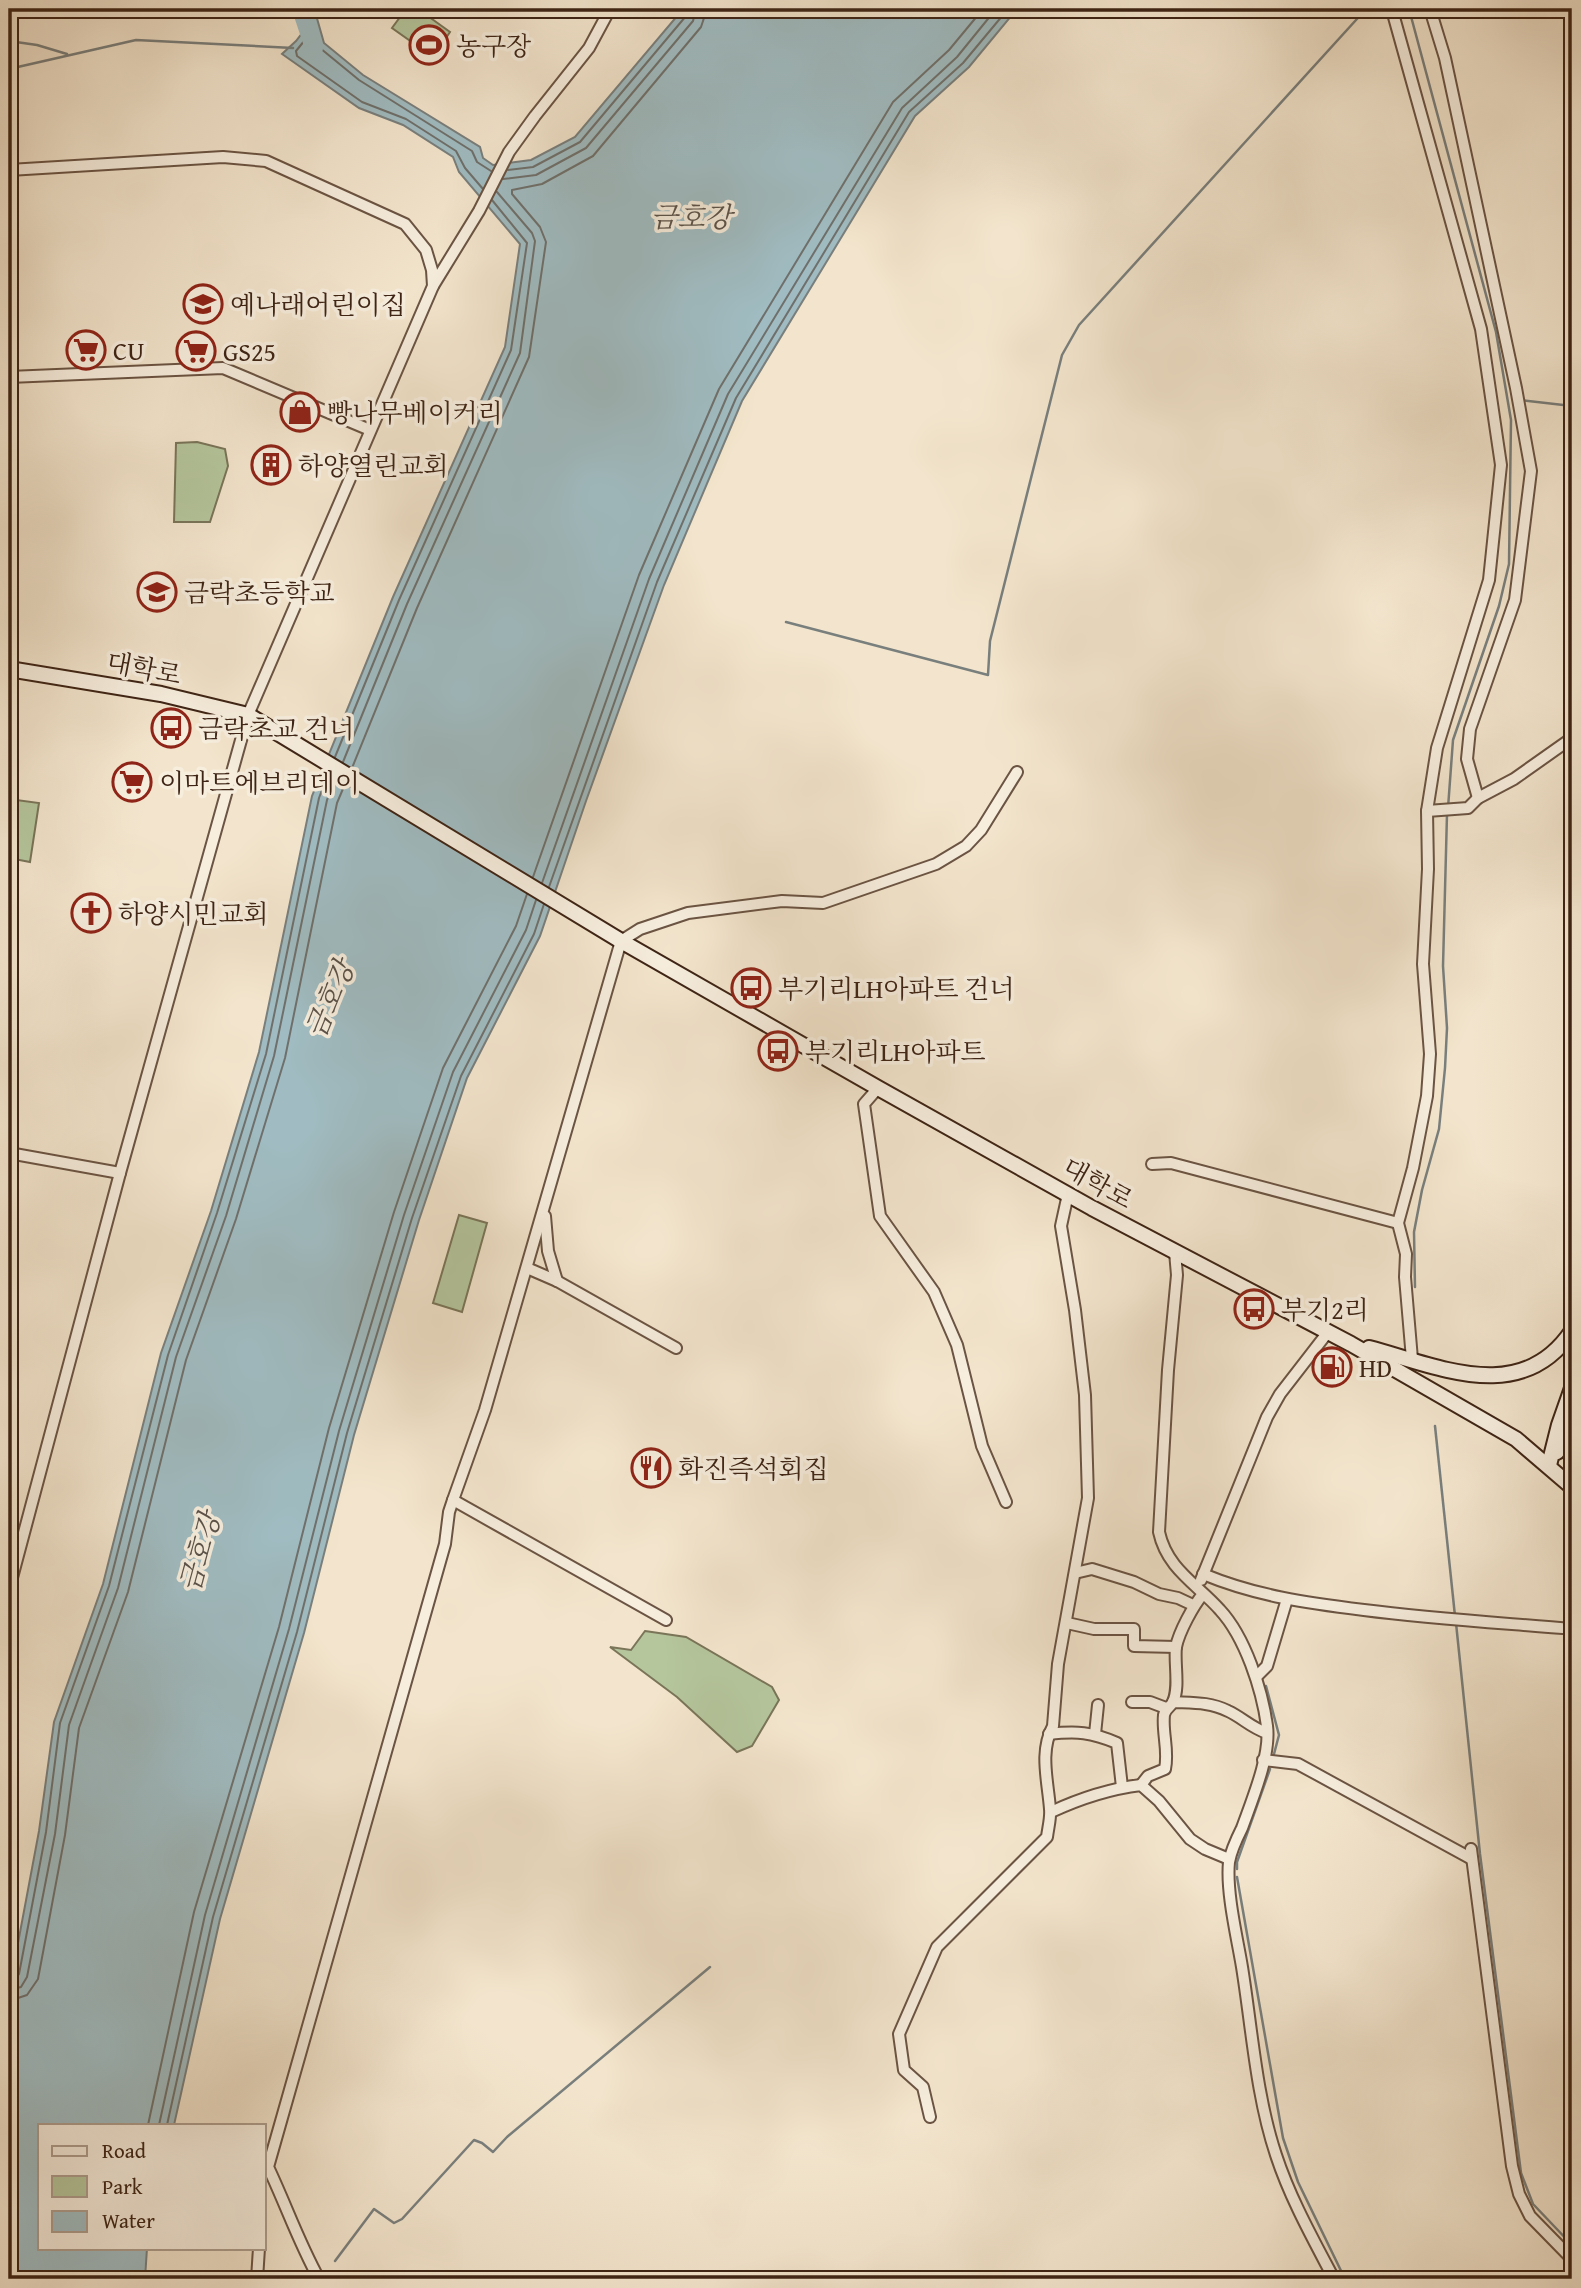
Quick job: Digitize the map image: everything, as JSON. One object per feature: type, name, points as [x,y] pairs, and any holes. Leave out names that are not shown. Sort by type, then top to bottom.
[{"type":"main road","name":"대학로","points":[[9,669],[162,694],[248,715],[621,941],[878,1088],[1175,1252],[1351,1344],[1516,1438],[1572,1488]]},
{"type":"main road","points":[[1351,1344],[1465,1375],[1502,1375],[1525,1369],[1550,1355],[1572,1331]]},
{"type":"main road","points":[[1549,1465],[1572,1388]]},
{"type":"main road","points":[[1549,1465],[1572,1423]]},
{"type":"street","points":[[9,1589],[120,1173],[248,715],[433,286],[479,211],[509,152],[534,116],[589,48],[610,9]]},
{"type":"street","points":[[1430,9],[1445,58],[1516,388],[1531,471],[1515,600],[1470,729],[1467,758],[1478,798]]},
{"type":"street","points":[[1392,10],[1481,329],[1502,465],[1489,580],[1437,748],[1438,811],[1428,869],[1423,964],[1430,1054],[1427,1096],[1413,1168],[1398,1223],[1406,1254],[1405,1276],[1412,1359]]},
{"type":"street","points":[[9,170],[223,157],[265,161],[405,224],[426,250],[433,286]]},
{"type":"street","points":[[9,377],[223,368],[370,430]]},
{"type":"street","points":[[1438,811],[1468,808],[1478,798],[1514,779],[1572,738]]},
{"type":"street","points":[[266,2174],[445,1544],[449,1512],[485,1410],[621,941],[640,929],[688,913],[782,901],[822,903],[936,864],[966,846],[981,830],[1017,772]]},
{"type":"street","points":[[878,1088],[864,1104],[880,1216],[934,1292],[957,1346],[982,1446],[1006,1502]]},
{"type":"street","points":[[9,1153],[120,1173]]},
{"type":"street","points":[[1152,1164],[1171,1163],[1398,1223]]},
{"type":"street","points":[[930,2117],[923,2087],[904,2070],[899,2034],[937,1947],[1047,1837],[1051,1812],[1044,1769],[1049,1734],[1053,1726],[1058,1664],[1088,1498],[1086,1395],[1061,1226],[1068,1194]]},
{"type":"street","points":[[544,1208],[548,1251],[557,1281]]},
{"type":"street","points":[[1175,1252],[1177,1275],[1168,1370],[1159,1532],[1162,1544],[1178,1572],[1219,1608],[1234,1628],[1256,1677],[1267,1733],[1267,1749],[1250,1807],[1230,1859],[1234,1914],[1264,2107],[1276,2155],[1299,2211],[1334,2279]]},
{"type":"street","points":[[527,1268],[557,1281],[676,1348]]},
{"type":"street","points":[[1051,1812],[1082,1798],[1122,1787],[1141,1785],[1148,1776],[1165,1769],[1167,1749],[1164,1715],[1170,1705],[1178,1664],[1176,1647],[1200,1592],[1203,1574],[1267,1417],[1286,1385],[1328,1332]]},
{"type":"street","points":[[453,1500],[666,1620]]},
{"type":"street","points":[[1076,1573],[1092,1569],[1194,1605]]},
{"type":"street","points":[[1203,1574],[1249,1591],[1287,1599],[1455,1620],[1572,1629]]},
{"type":"street","points":[[1256,1677],[1267,1666],[1287,1599]]},
{"type":"street","points":[[1067,1623],[1094,1629],[1134,1629],[1134,1646],[1176,1647]]},
{"type":"street","points":[[1132,1702],[1170,1705],[1204,1702],[1230,1712],[1252,1728],[1267,1733]]},
{"type":"street","points":[[1095,1734],[1098,1705]]},
{"type":"street","points":[[1049,1734],[1073,1731],[1095,1734],[1117,1743],[1122,1787]]},
{"type":"street","points":[[1264,1760],[1298,1764],[1471,1854],[1514,2174],[1519,2194],[1530,2216],[1572,2259]]},
{"type":"street","points":[[1141,1785],[1159,1801],[1190,1839],[1205,1849],[1230,1859]]},
{"type":"street","points":[[268,2167],[303,2250],[319,2279]]},
{"type":"street","points":[[257,2279],[259,2250]]},
{"type":"green space","name":"농구장","points":[[406,9],[418,9],[450,32],[433,57],[392,28]]},
{"type":"green space","points":[[197,442],[225,449],[228,466],[210,522],[174,522],[176,443]]},
{"type":"green space","points":[[9,799],[39,803],[30,862],[9,858]]},
{"type":"green space","points":[[459,1215],[487,1223],[462,1312],[433,1303]]},
{"type":"green space","points":[[645,1631],[686,1637],[772,1687],[779,1700],[752,1746],[737,1752],[677,1697],[610,1647],[631,1650]]},
{"type":"water","name":"금호강","points":[[683,9],[1017,9],[969,67],[915,116],[742,401],[664,585],[540,936],[467,1078],[419,1220],[354,1435],[304,1633],[220,1919],[174,2124],[38,2124],[38,2250],[147,2250],[145,2279],[9,2279],[9,1991],[39,1831],[54,1722],[103,1584],[161,1353],[211,1211],[259,1052],[312,796],[393,597],[505,347],[520,244],[459,172],[453,157],[403,125],[359,108],[282,54],[316,15],[324,43],[363,75],[480,147],[483,158],[493,165],[531,160],[575,137]]},
{"type":"waterway","points":[[301,9],[314,48]]},
{"type":"waterway","points":[[786,622],[988,675],[990,641],[1062,355],[1079,325],[1366,9]]},
{"type":"waterway","points":[[1409,9],[1496,332],[1511,420],[1509,564],[1499,606],[1453,740],[1448,808]]},
{"type":"waterway","points":[[9,69],[136,40],[293,48]]},
{"type":"waterway","points":[[9,41],[37,45],[67,54]]},
{"type":"waterway","points":[[1520,400],[1572,406]]},
{"type":"waterway","points":[[1415,1287],[1414,1232],[1422,1190],[1439,1129],[1445,1068],[1447,1028],[1443,966],[1447,814]]},
{"type":"waterway","points":[[1435,1426],[1455,1616]]},
{"type":"waterway","points":[[1456,1623],[1480,1854],[1521,2173],[1533,2204],[1572,2245]]},
{"type":"waterway","points":[[1266,1686],[1279,1735],[1274,1754]]},
{"type":"waterway","points":[[1237,1869],[1237,1862],[1270,1769]]},
{"type":"waterway","points":[[1237,1877],[1283,2138],[1298,2182],[1345,2279]]},
{"type":"waterway","points":[[335,2261],[374,2209],[394,2223],[402,2219],[474,2140],[493,2152],[507,2137],[710,1967]]},
{"type":"place","name":"농구장","points":[[429,45]]},
{"type":"place","name":"예나래어린이집","points":[[203,304]]},
{"type":"place","name":"CU","points":[[86,350]]},
{"type":"place","name":"GS25","points":[[196,351]]},
{"type":"place","name":"빵나무베이커리","points":[[300,412]]},
{"type":"place","name":"하양열린교회","points":[[271,465]]},
{"type":"place","name":"금락초등학교","points":[[157,592]]},
{"type":"place","name":"금락초교 건너","points":[[171,728]]},
{"type":"place","name":"이마트에브리데이","points":[[132,782]]},
{"type":"place","name":"하양시민교회","points":[[91,913]]},
{"type":"place","name":"부기리LH아파트 건너","points":[[751,988]]},
{"type":"place","name":"부기리LH아파트","points":[[778,1051]]},
{"type":"place","name":"부기2리","points":[[1254,1309]]},
{"type":"place","name":"HD","points":[[1332,1367]]},
{"type":"place","name":"화진즉석회집","points":[[651,1468]]}]
